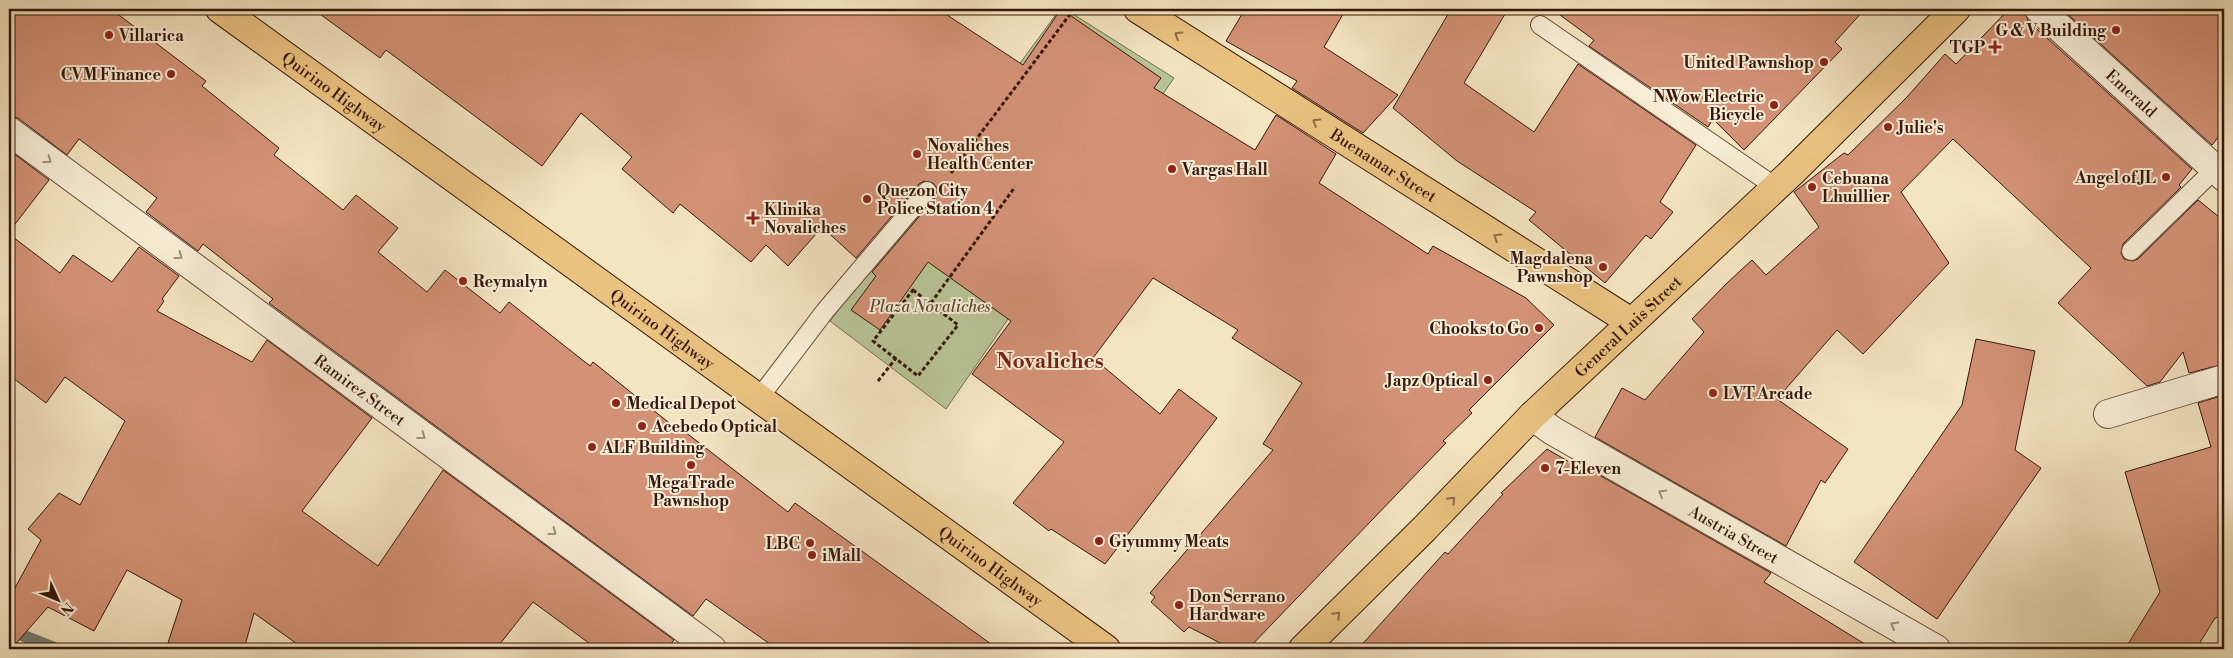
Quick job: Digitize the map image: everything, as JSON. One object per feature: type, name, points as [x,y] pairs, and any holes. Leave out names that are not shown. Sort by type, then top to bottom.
[{"type":"main road","name":"Quirino Highway","points":[[220,9],[1106,649]]},
{"type":"main road","name":"Buenamar Street","points":[[1138,9],[1631,322]]},
{"type":"main road","name":"General Luis Street","points":[[1302,649],[1425,528],[1532,416],[1774,186],[1792,172],[1956,9]]},
{"type":"street","name":"Emerald","points":[[2039,9],[2220,173]]},
{"type":"street","name":"Ramirez Street","points":[[9,131],[712,649]]},
{"type":"street","points":[[2108,414],[2224,380]]},
{"type":"street","name":"Austria Street","points":[[1532,416],[1553,431],[1936,649]]},
{"type":"lane","points":[[1540,25],[1774,186]]},
{"type":"lane","points":[[2131,251],[2220,173]]},
{"type":"lane","points":[[759,398],[825,311],[927,191]]},
{"type":"path","points":[[931,303],[1015,187]]},
{"type":"path","points":[[913,290],[931,303],[958,325],[918,376],[873,340],[913,290]]},
{"type":"path","points":[[878,381],[896,358]]},
{"type":"green space","name":"Plaza Novaliches","points":[[1060,9],[1065,9],[1174,78],[946,409],[830,321]]},
{"type":"building","points":[[9,9],[111,9],[206,81],[202,86],[279,148],[274,155],[343,210],[356,195],[398,228],[378,252],[427,292],[445,270],[500,313],[509,302],[590,366],[593,362],[678,430],[680,428],[788,512],[795,503],[998,649],[777,649],[706,599],[693,616],[269,303],[273,299],[203,244],[198,251],[146,212],[157,198],[79,139],[67,155],[18,118],[9,116]]},
{"type":"building","points":[[313,9],[938,9],[1023,65],[1061,9],[1161,78],[1154,88],[1255,150],[1276,115],[1336,154],[1319,183],[1428,254],[1433,246],[1526,298],[1554,325],[1469,410],[1472,413],[1443,441],[1446,443],[1248,649],[1232,649],[1189,627],[1184,632],[1151,602],[1155,597],[1150,593],[1273,450],[1263,444],[1302,383],[1232,338],[1238,330],[1153,278],[1093,358],[1160,414],[1179,389],[1217,418],[1105,564],[1051,529],[1049,531],[1013,503],[1064,442],[972,374],[1011,321],[928,262],[880,330],[851,310],[876,276],[872,272],[935,198],[937,188],[933,183],[924,181],[919,184],[856,258],[822,227],[788,266],[766,245],[751,262],[680,204],[673,213],[622,169],[632,157],[581,113],[542,166],[386,50],[380,58]]},
{"type":"building","points":[[1245,9],[1346,9],[1324,47],[1398,95],[1363,133],[1292,88],[1297,81],[1226,41]]},
{"type":"building","points":[[1451,9],[1508,9],[1464,83],[1534,132],[1578,64],[1696,145],[1660,202],[1673,212],[1651,239],[1646,235],[1605,283],[1529,220],[1536,212],[1457,161],[1393,108]]},
{"type":"building","points":[[1552,9],[1865,9],[1835,42],[1842,49],[1744,150],[1713,119],[1708,127],[1589,46],[1594,40]]},
{"type":"building","points":[[2009,9],[2024,9],[2028,21],[2192,169],[2179,185],[2181,187],[2123,244],[2121,253],[2124,259],[2133,261],[2138,259],[2198,200],[2224,221],[2224,364],[2189,373],[2183,352],[2160,382],[2147,386],[2058,303],[2091,268],[1953,139],[1901,192],[1949,263],[1863,354],[1837,330],[1777,399],[1848,449],[1825,483],[1821,480],[1786,546],[1595,437],[1622,388],[1645,400],[1704,332],[1692,319],[1727,283],[1752,260],[1766,275],[1819,227],[1794,192],[1844,153],[1848,155],[1907,97],[1945,54],[1956,64]]},
{"type":"building","points":[[2062,9],[2214,9],[2224,17],[2224,130],[2212,145]]},
{"type":"building","points":[[9,150],[49,180],[9,232]]},
{"type":"building","points":[[9,234],[60,273],[73,255],[112,282],[139,247],[179,276],[162,299],[164,301],[157,311],[252,362],[267,340],[372,418],[302,511],[378,566],[443,470],[674,640],[666,649],[597,649],[533,602],[496,649],[304,649],[254,613],[244,649],[166,649],[182,600],[127,570],[94,631],[48,607],[9,649],[9,599],[41,540],[28,529],[59,493],[80,505],[125,421],[65,377],[46,403],[9,375]]},
{"type":"building","points":[[1976,339],[2035,351],[2015,450],[2041,468],[1937,619],[1854,562],[1962,405]]},
{"type":"building","points":[[2224,395],[2224,615],[2215,618],[2196,649],[2125,649],[2160,592],[2125,472],[2211,447],[2198,403]]},
{"type":"building","points":[[1547,449],[1578,467],[1580,464],[1771,573],[1764,582],[1873,649],[1358,649],[1445,552],[1448,554],[1503,494],[1501,493]]},
{"type":"waterway","points":[[9,630],[57,649]]},
{"type":"place","name":"G & V Building","points":[[2116,30]]},
{"type":"place","name":"Villarica","points":[[109,35]]},
{"type":"place","name":"TGP","points":[[1995,47]]},
{"type":"place","name":"United Pawnshop","points":[[1824,62]]},
{"type":"place","name":"CVM Finance","points":[[171,74]]},
{"type":"place","name":"NWow Electric Bicycle","points":[[1774,105]]},
{"type":"place","name":"Julie's","points":[[1888,127]]},
{"type":"place","name":"Novaliches Health Center","points":[[917,154]]},
{"type":"place","name":"Vargas Hall","points":[[1172,169]]},
{"type":"place","name":"Angel of JL","points":[[2166,177]]},
{"type":"place","name":"Cebuana Lhuillier","points":[[1812,187]]},
{"type":"place","name":"Quezon City Police Station 4","points":[[867,199]]},
{"type":"place","name":"Klinika Novaliches","points":[[753,218]]},
{"type":"place","name":"Magdalena Pawnshop","points":[[1603,267]]},
{"type":"place","name":"Reymalyn","points":[[463,281]]},
{"type":"place","name":"Chooks to Go","points":[[1539,328]]},
{"type":"place","name":"Japz Optical","points":[[1488,380]]},
{"type":"place","name":"LVT Arcade","points":[[1713,393]]},
{"type":"place","name":"Medical Depot","points":[[616,403]]},
{"type":"place","name":"Acebedo Optical","points":[[642,426]]},
{"type":"place","name":"ALF Building","points":[[592,447]]},
{"type":"place","name":"MegaTrade Pawnshop","points":[[691,465]]},
{"type":"place","name":"7-Eleven","points":[[1545,468]]},
{"type":"place","name":"Giyummy Meats","points":[[1099,541]]},
{"type":"place","name":"LBC","points":[[810,543]]},
{"type":"place","name":"iMall","points":[[812,555]]},
{"type":"place","name":"Don Serrano Hardware","points":[[1179,605]]},
{"type":"district","name":"Novaliches","points":[[1050,361]]}]
